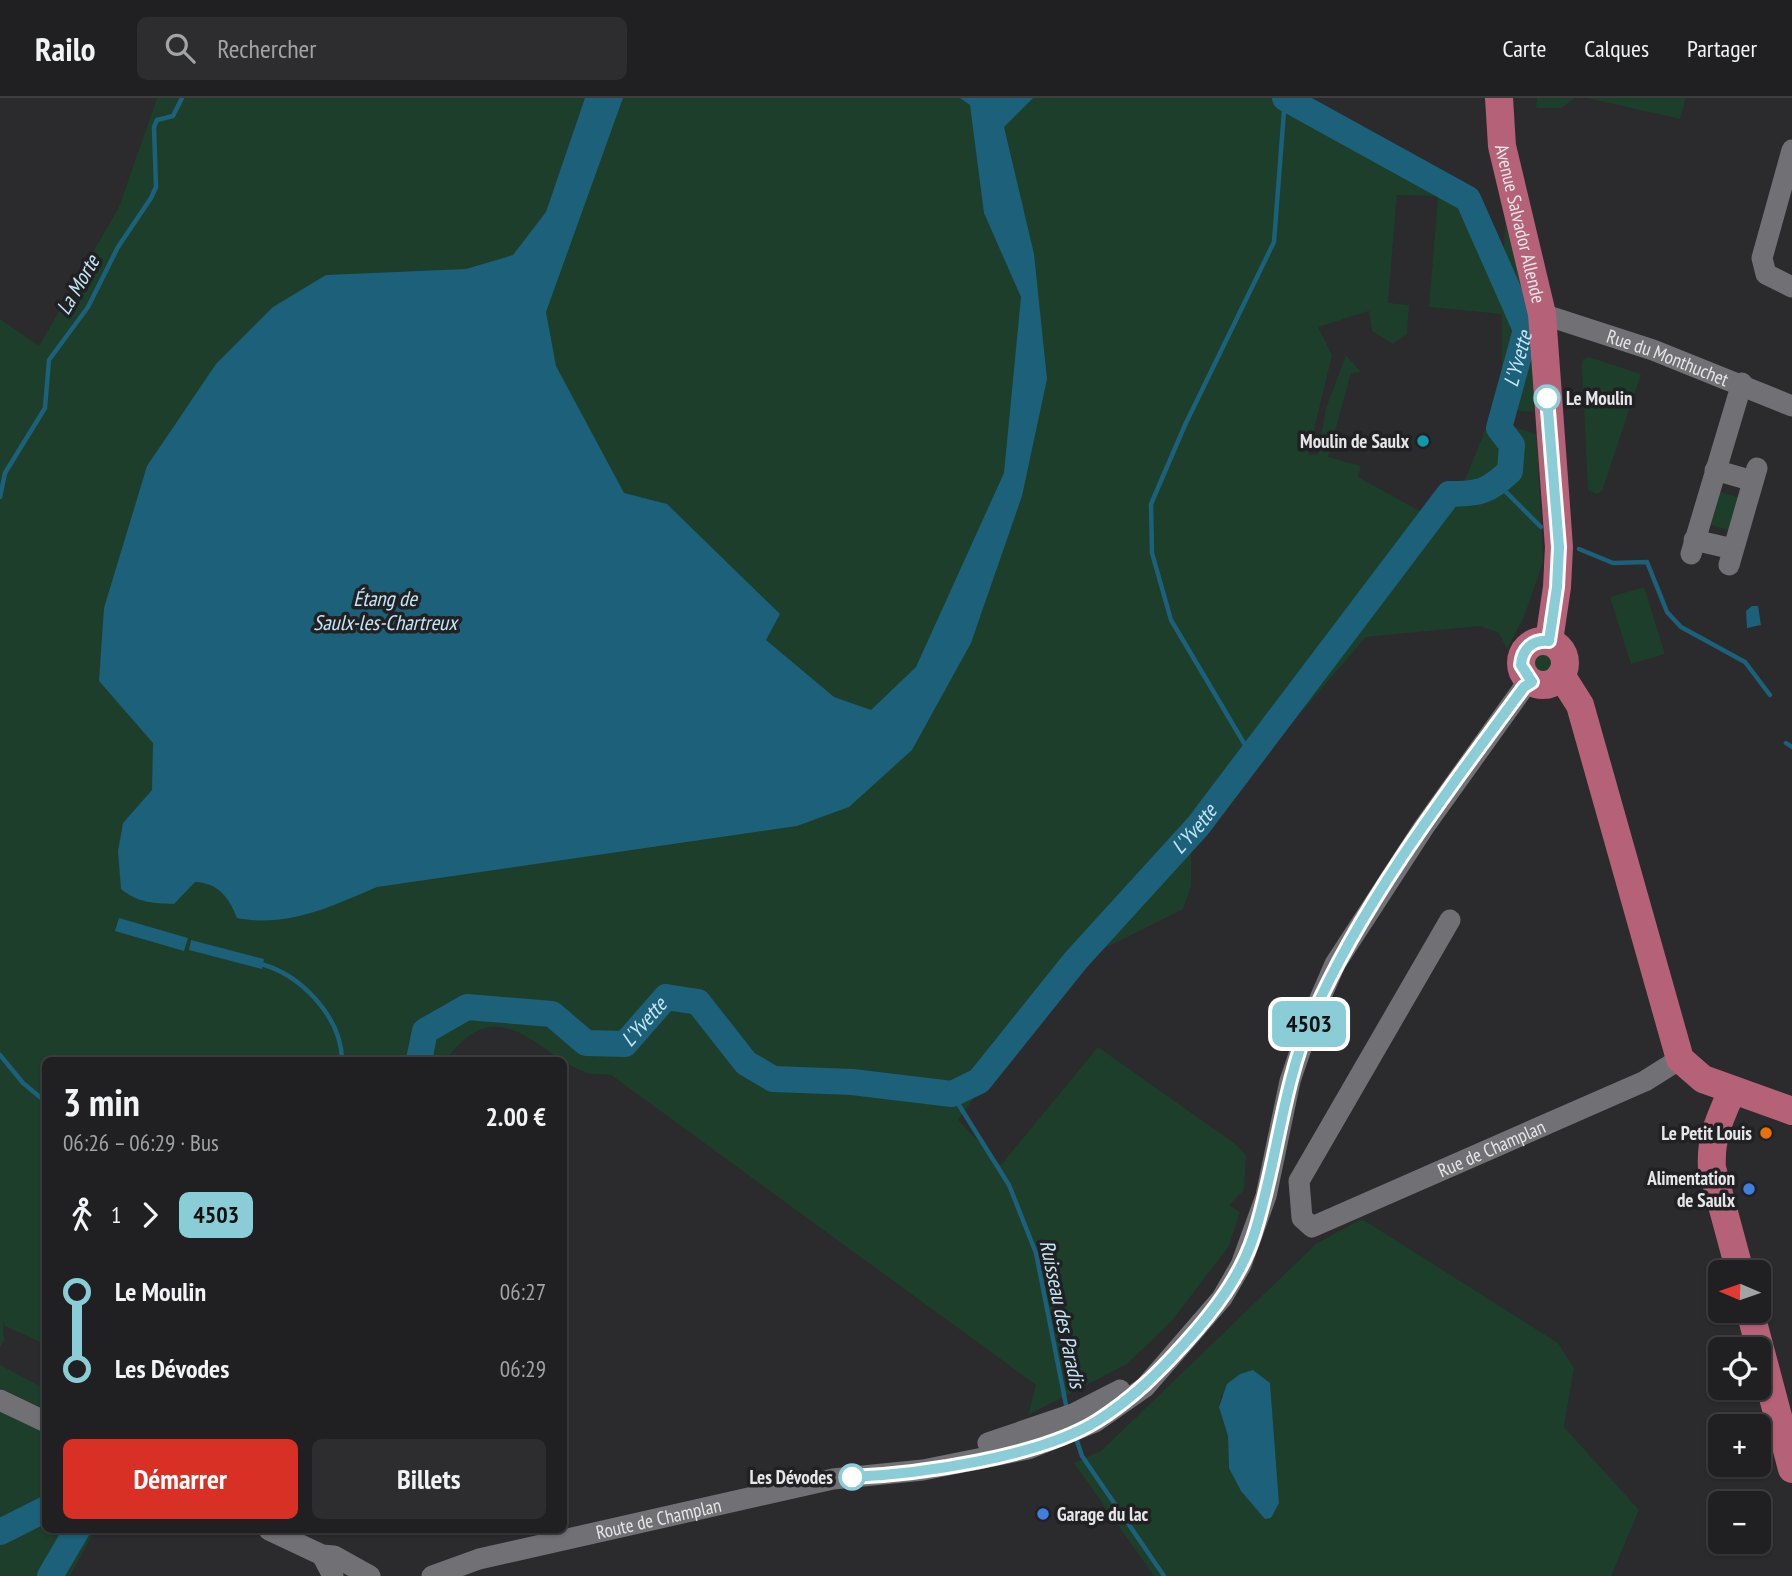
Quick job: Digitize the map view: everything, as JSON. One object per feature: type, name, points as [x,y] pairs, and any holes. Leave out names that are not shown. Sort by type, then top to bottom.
[{"type":"main road","name":"Avenue Salvador Allende","points":[[1499,98],[1502,146],[1542,314],[1559,547],[1557,587],[1549,641]]},
{"type":"main road","points":[[1562,675],[1552,683],[1532,682],[1523,672],[1521,658],[1529,646],[1549,641],[1564,655],[1562,675],[1580,705],[1680,1059],[1703,1079],[1792,1111]]},
{"type":"main road","points":[[1732,1091],[1712,1135],[1711,1154],[1712,1168],[1737,1260]]},
{"type":"main road","points":[[1753,1323],[1792,1469]]},
{"type":"street","points":[[1792,150],[1762,258],[1766,274],[1792,287]]},
{"type":"street","name":"Rue du Monthuchet","points":[[1542,314],[1742,383],[1792,405]]},
{"type":"street","points":[[1714,470],[1755,474],[1731,557],[1693,547],[1714,470],[1742,383]]},
{"type":"street","name":"Route de Champlan","points":[[432,1576],[479,1559],[833,1479],[897,1473],[1028,1449],[1071,1424],[1149,1371],[1195,1332],[1222,1298],[1253,1238],[1266,1196],[1290,1081],[1310,1022],[1335,964],[1424,827],[1524,687],[1532,682]]},
{"type":"street","name":"Rue de Champlan","points":[[1450,920],[1299,1181],[1302,1218],[1312,1227],[1645,1081],[1680,1059]]},
{"type":"street","points":[[0,1400],[42,1420]]},
{"type":"street","points":[[275,1533],[322,1555],[334,1556],[370,1576]]},
{"type":"street","points":[[322,1555],[333,1576]]},
{"type":"green space","points":[[157,98],[1299,98],[1367,132],[1451,184],[1504,249],[1505,222],[1533,327],[1537,392],[1533,393],[1534,412],[1494,408],[1502,375],[1502,314],[1429,307],[1438,196],[1397,195],[1388,303],[1409,305],[1407,334],[1393,344],[1372,331],[1369,311],[1318,327],[1332,355],[1308,455],[1318,454],[1326,408],[1346,355],[1361,372],[1351,373],[1328,457],[1361,466],[1358,477],[1436,520],[1463,485],[1490,418],[1537,435],[1543,562],[1524,617],[1507,649],[1499,633],[1480,626],[1366,637],[1208,820],[1191,851],[1191,886],[1183,909],[1089,956],[1046,999],[958,1120],[1001,1165],[1098,1047],[1234,1143],[1246,1155],[1244,1190],[1229,1205],[1240,1212],[1229,1246],[1171,1322],[1127,1364],[1028,1415],[1036,1385],[611,1075],[584,1072],[567,1063],[567,1057],[558,1057],[515,1031],[499,1027],[482,1029],[465,1039],[449,1057],[42,1057],[42,1343],[5,1326],[3,1321],[4,1340],[0,1348],[0,319],[39,346],[119,207]]},
{"type":"green space","points":[[1537,98],[1575,98],[1562,108],[1536,108]]},
{"type":"green space","points":[[1587,98],[1686,98],[1680,119]]},
{"type":"green space","points":[[1589,357],[1641,374],[1602,491],[1597,494],[1588,490],[1582,365],[1583,359]]},
{"type":"green space","points":[[1720,492],[1741,498],[1732,531],[1711,525]]},
{"type":"green space","points":[[1644,587],[1665,654],[1631,664],[1610,597]]},
{"type":"green space","points":[[1541,649],[1551,653],[1555,663],[1551,673],[1541,677],[1531,673],[1527,663],[1531,653]]},
{"type":"green space","points":[[1362,1219],[1558,1343],[1574,1368],[1564,1427],[1639,1510],[1611,1576],[1154,1576],[1074,1463],[1101,1451],[1317,1243]],"holes":[[[1270,1383],[1279,1503],[1229,1468],[1228,1436],[1219,1407],[1221,1396]]]},
{"type":"green space","points":[[0,1365],[42,1387],[42,1408],[0,1388]]},
{"type":"green space","points":[[0,1411],[42,1432],[42,1533],[93,1533],[70,1576],[0,1576]]},
{"type":"water","name":"Étang de Saulx-les-Chartreux","points":[[585,98],[623,98],[546,312],[556,366],[624,493],[667,504],[780,614],[766,640],[834,697],[871,710],[916,667],[1004,473],[1021,297],[984,213],[970,105],[960,98],[1033,98],[1004,127],[1034,254],[1047,379],[1022,496],[971,643],[912,750],[849,807],[797,826],[377,887],[309,913],[274,920],[237,918],[222,892],[203,883],[195,882],[174,904],[146,901],[127,894],[121,889],[118,851],[123,823],[152,790],[153,743],[99,681],[104,608],[147,466],[216,364],[273,307],[326,275],[466,269],[513,255],[546,212]]},
{"type":"water","points":[[1752,606],[1758,606],[1761,625],[1747,628],[1746,611]]},
{"type":"water","points":[[119,918],[188,938],[184,951],[115,931]]},
{"type":"water","points":[[191,940],[264,959],[262,969],[189,950]]},
{"type":"water","points":[[1253,1370],[1270,1383],[1279,1503],[1271,1518],[1265,1519],[1241,1491],[1229,1468],[1228,1436],[1219,1407],[1227,1384],[1240,1374]]},
{"type":"waterway","name":"La Morte","points":[[0,497],[5,473],[45,408],[49,360],[88,307],[118,247],[156,187],[154,127],[157,120],[173,116],[182,98]]},
{"type":"waterway","points":[[1251,755],[1171,620],[1152,553],[1151,504],[1185,425],[1274,242],[1285,98]]},
{"type":"waterway","name":"L'Yvette","points":[[420,1057],[425,1031],[467,1007],[552,1014],[586,1043],[625,1044],[666,997],[698,1002],[746,1063],[773,1079],[852,1082],[952,1094],[979,1081],[1076,960],[1198,826],[1449,494],[1483,490],[1510,471],[1512,445],[1499,428],[1526,330],[1468,199],[1285,98]]},
{"type":"waterway","points":[[1497,483],[1541,527]]},
{"type":"waterway","points":[[1579,549],[1613,563],[1647,562],[1667,612],[1681,627],[1745,662],[1770,695]]},
{"type":"waterway","points":[[1786,743],[1792,747]]},
{"type":"waterway","points":[[257,963],[288,976],[303,986],[315,999],[334,1028],[342,1057]]},
{"type":"waterway","points":[[0,1055],[23,1083],[42,1099]]},
{"type":"waterway","name":"Ruisseau des Paradis","points":[[952,1094],[1009,1185],[1036,1253],[1067,1410]]},
{"type":"waterway","name":"Ruisseau des Paradis","points":[[1075,1435],[1082,1456],[1164,1576]]},
{"type":"waterway","name":"L'Yvette","points":[[0,1532],[42,1511]]},
{"type":"waterway","points":[[50,1576],[75,1533]]},
{"type":"bus line","name":"4503","points":[[852,1477],[922,1469],[1028,1449],[1095,1422],[1144,1387],[1195,1332],[1222,1298],[1253,1238],[1266,1196],[1290,1081],[1310,1022],[1335,964],[1424,827],[1524,687],[1532,682],[1523,672],[1521,665],[1524,651],[1535,642],[1549,641],[1557,587],[1559,547],[1547,398]]},
{"type":"place","name":"Le Moulin","points":[[1547,398]]},
{"type":"place","name":"Moulin de Saulx","points":[[1423,441]]},
{"type":"place","name":"Le Petit Louis","points":[[1766,1133]]},
{"type":"place","name":"Alimentation de Saulx","points":[[1749,1189]]},
{"type":"place","name":"Les Dévodes","points":[[852,1477]]},
{"type":"place","name":"Garage du lac","points":[[1043,1514]]}]
